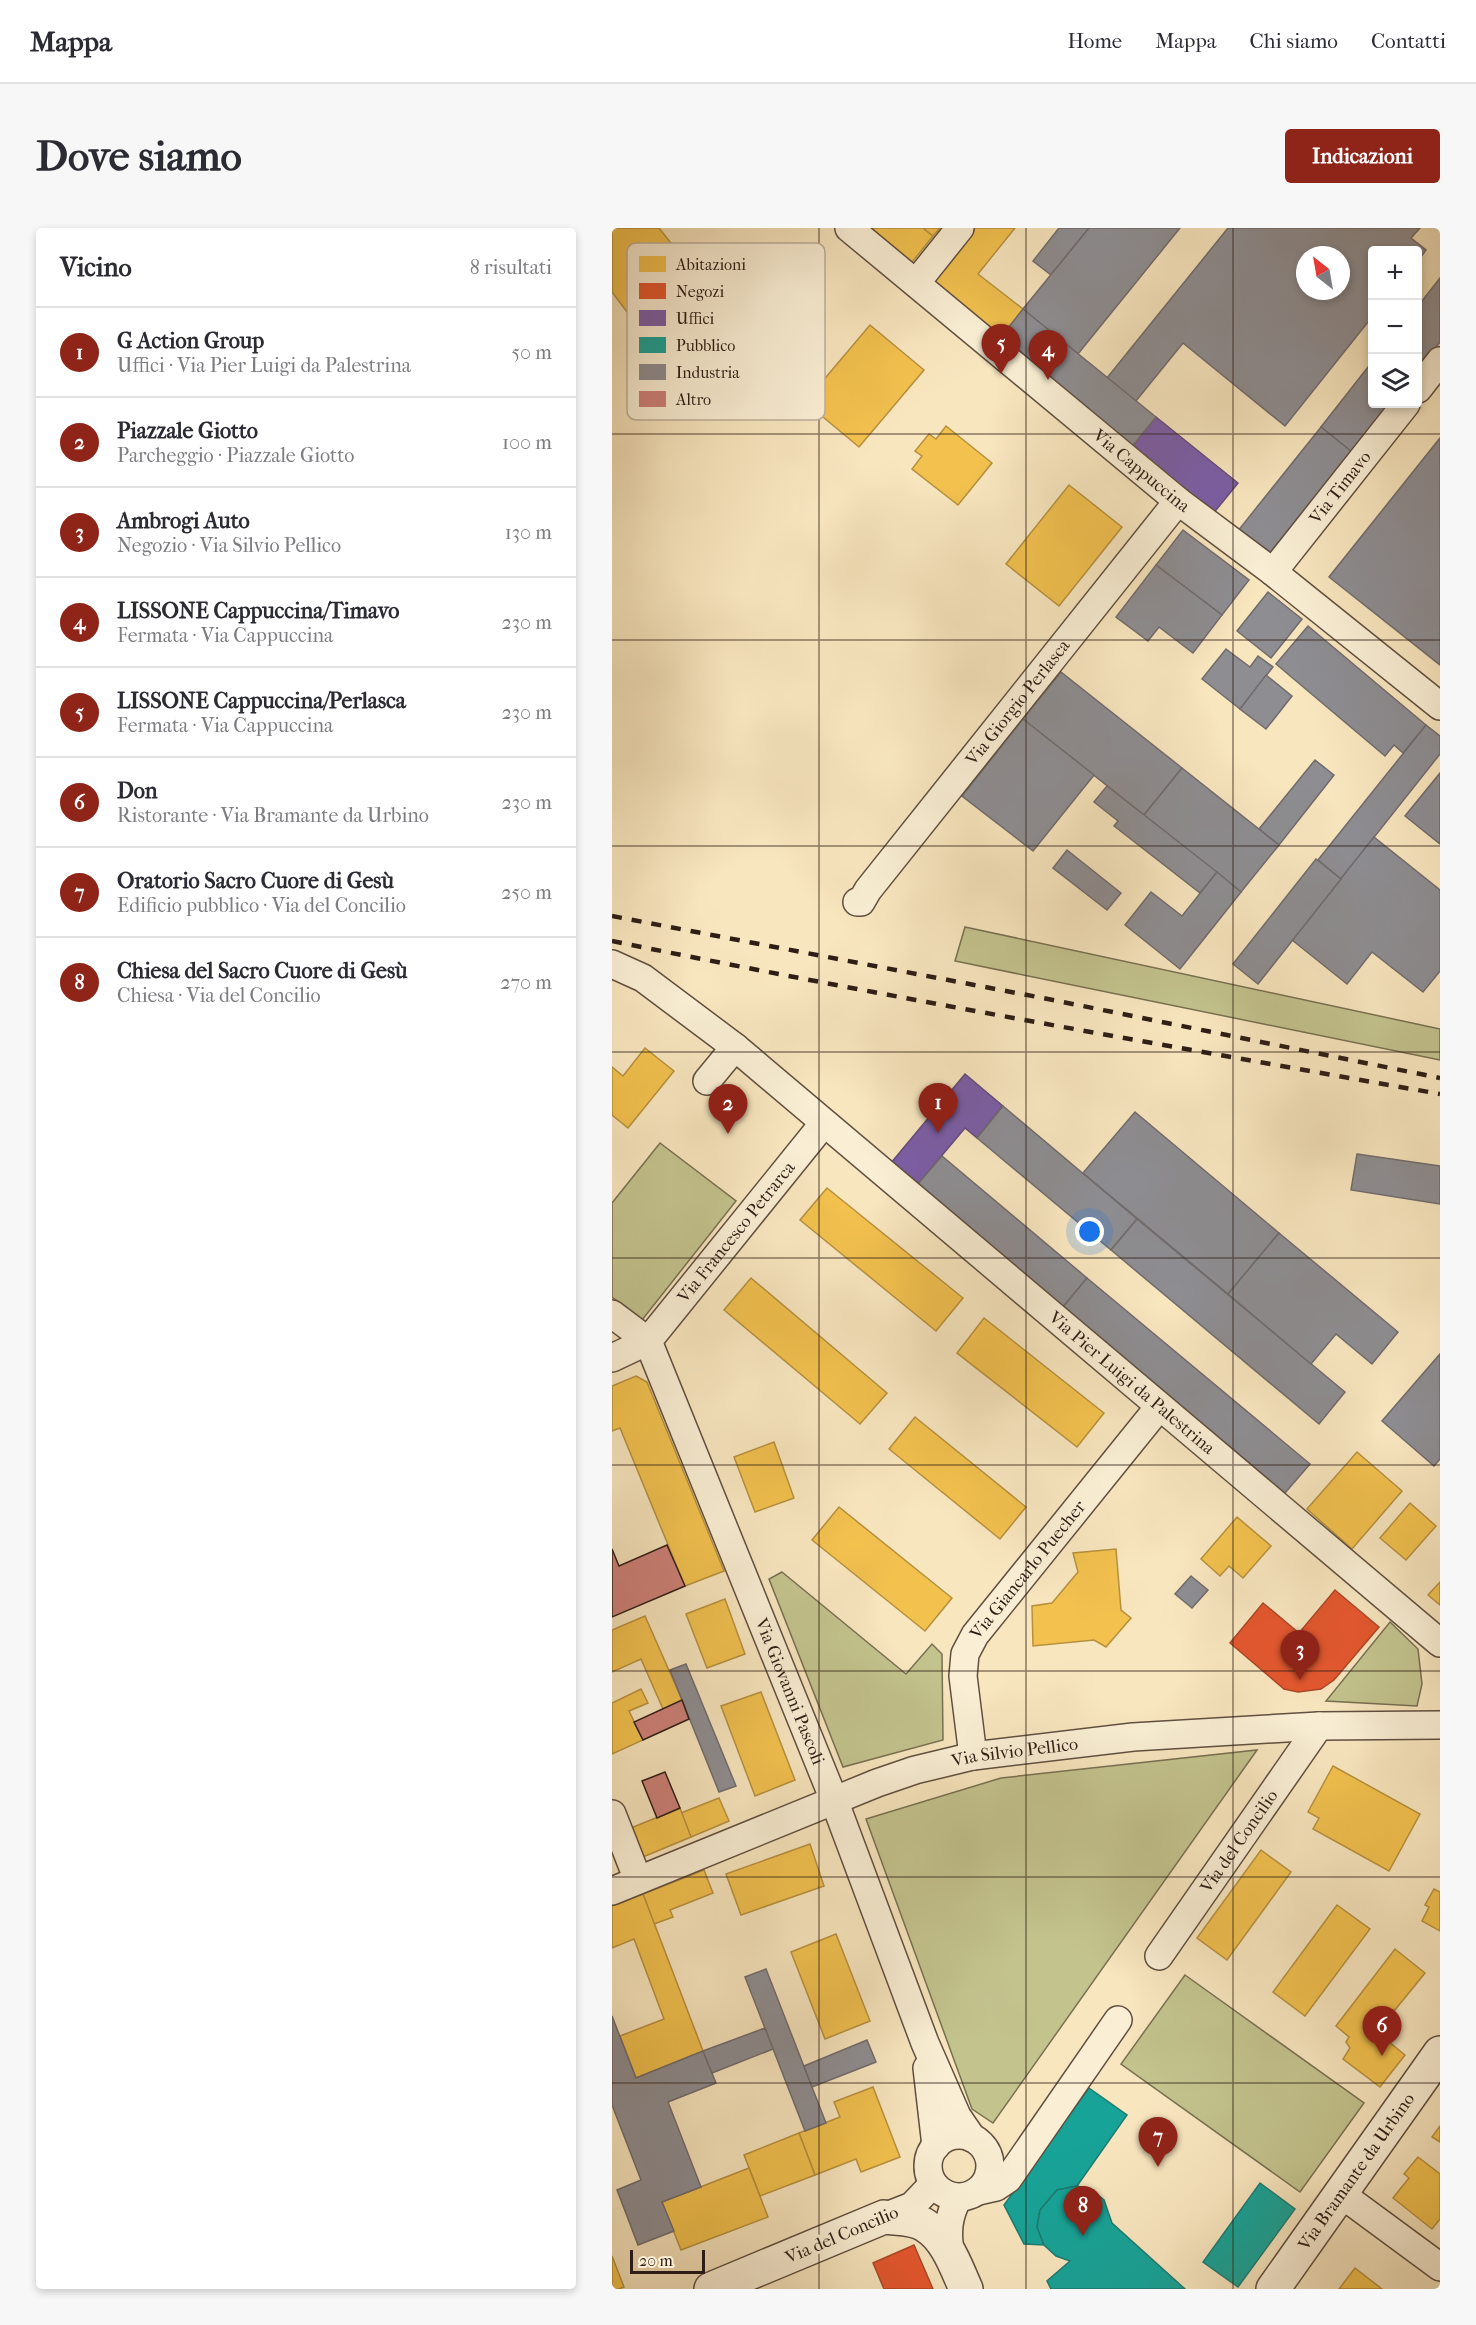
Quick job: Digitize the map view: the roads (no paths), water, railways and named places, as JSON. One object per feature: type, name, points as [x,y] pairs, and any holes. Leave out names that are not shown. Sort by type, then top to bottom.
[{"type":"street","name":"Via Cappuccina","points":[[849,228],[1178,501],[1273,572],[1440,706]]},
{"type":"street","points":[[916,283],[960,228]]},
{"type":"street","points":[[1422,384],[1440,361]]},
{"type":"street","name":"Via Timavo","points":[[1273,572],[1403,408]]},
{"type":"street","name":"Via Giorgio Perlasca","points":[[857,902],[861,902],[868,890],[1178,501]]},
{"type":"street","name":"Via Pier Luigi da Palestrina","points":[[613,964],[643,978],[735,1047],[1440,1643]]},
{"type":"street","points":[[707,1081],[735,1047]]},
{"type":"street","name":"Via Francesco Petrarca","points":[[612,1358],[648,1341],[824,1123]]},
{"type":"street","points":[[612,1314],[648,1341]]},
{"type":"street","name":"Via Giovanni Pascoli","points":[[648,1341],[834,1800],[925,2043],[957,2116],[981,2147]]},
{"type":"street","name":"Via Giancarlo Puecher","points":[[973,1756],[963,1676],[965,1654],[975,1635],[1159,1407]]},
{"type":"street","name":"Via Silvio Pellico","points":[[612,1891],[834,1800],[915,1770],[973,1756],[1133,1737],[1319,1726],[1440,1725]]},
{"type":"street","name":"Via del Concilio","points":[[1159,1956],[1319,1726]]},
{"type":"street","points":[[612,1814],[638,1880]]},
{"type":"street","points":[[966,2289],[950,2252],[947,2228],[951,2211],[968,2194],[986,2183],[990,2173],[981,2147],[962,2135],[951,2136],[936,2146],[928,2163],[933,2184],[940,2191],[968,2194],[996,2187],[1008,2179],[1118,2020]]},
{"type":"street","name":"Via Giovanni Pascoli","points":[[925,2043],[936,2146]]},
{"type":"street","name":"Via Bramante da Urbino","points":[[1273,2289],[1440,2054]]},
{"type":"street","points":[[981,2147],[1036,2136]]},
{"type":"street","name":"Via del Concilio","points":[[711,2289],[912,2206],[933,2184]]},
{"type":"street","points":[[1341,2194],[1440,2267]]},
{"type":"street","points":[[885,2217],[912,2220],[926,2225],[950,2252]]},
{"type":"railway","points":[[612,916],[1048,999],[1440,1078]]},
{"type":"railway","points":[[612,941],[922,1001],[1440,1094]]},
{"type":"place","name":"LISSONE Cappuccina/Perlasca","points":[[1001,374]]},
{"type":"place","name":"LISSONE Cappuccina/Timavo","points":[[1048,380]]},
{"type":"place","name":"G Action Group","points":[[938,1133]]},
{"type":"place","name":"Piazzale Giotto","points":[[728,1134]]},
{"type":"place","name":"Ambrogi Auto","points":[[1300,1680]]},
{"type":"place","name":"Don","points":[[1382,2056]]},
{"type":"place","name":"Oratorio Sacro Cuore di Gesù","points":[[1158,2167]]},
{"type":"place","name":"Chiesa del Sacro Cuore di Gesù","points":[[1083,2236]]}]
